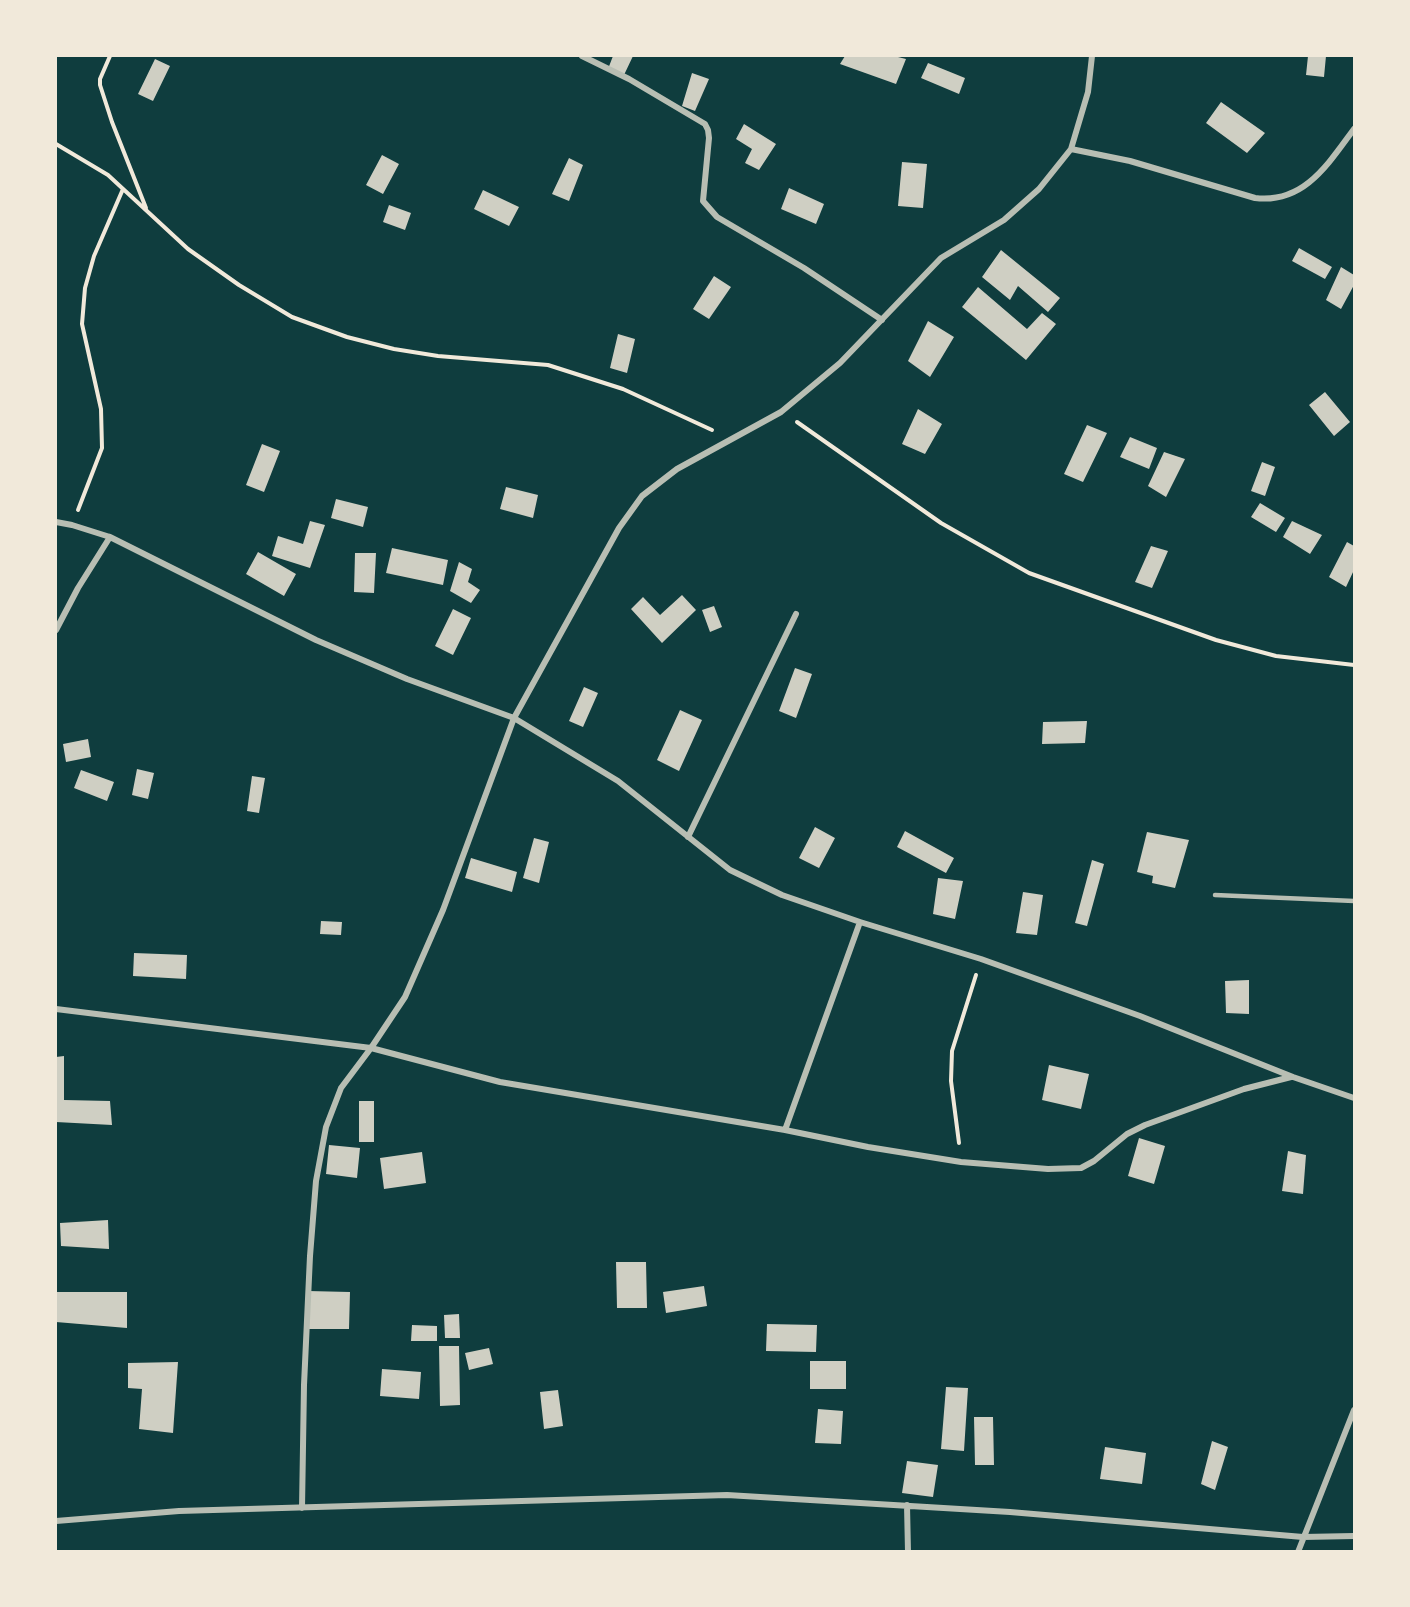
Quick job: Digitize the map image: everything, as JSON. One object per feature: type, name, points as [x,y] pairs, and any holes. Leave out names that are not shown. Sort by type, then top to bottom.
[{"type":"street","points":[[582,56],[705,124],[709,138],[703,201],[717,218],[804,268],[882,320]]},
{"type":"street","points":[[302,1508],[304,1373],[310,1256],[316,1180],[326,1127],[341,1088],[405,997],[443,910],[514,718],[619,528],[642,496],[677,469],[781,412],[840,363],[941,258],[1004,220],[1039,189],[1071,149],[1088,92],[1092,56]]},
{"type":"street","points":[[1071,149],[1130,161],[1255,198],[1272,200],[1291,195],[1311,182],[1354,129]]},
{"type":"street","points":[[56,522],[110,537],[316,640],[407,679],[514,718],[618,781],[730,870],[782,895],[860,922],[981,959],[1140,1016],[1293,1077],[1354,1098]]},
{"type":"street","points":[[56,630],[78,588],[110,537]]},
{"type":"street","points":[[688,837],[796,614]]},
{"type":"street","points":[[784,1130],[860,922]]},
{"type":"street","points":[[56,1010],[371,1048],[500,1082],[961,1162],[1048,1169],[1081,1168],[1094,1161],[1126,1134],[1145,1125],[1244,1089],[1293,1077]]},
{"type":"street","points":[[1298,1551],[1354,1410]]},
{"type":"street","points":[[56,1521],[178,1511],[728,1495],[907,1505],[1303,1537],[1354,1536]]},
{"type":"street","points":[[907,1505],[908,1551]]},
{"type":"lane","points":[[1215,895],[1354,901]]},
{"type":"path","points":[[110,56],[100,79],[100,85],[146,208]]},
{"type":"path","points":[[56,144],[108,175],[188,249],[239,285],[292,317],[346,337],[394,349],[438,356],[548,365],[623,389],[731,439]]},
{"type":"path","points":[[72,525],[102,448],[101,409],[82,324],[85,288],[94,256],[123,189]]},
{"type":"path","points":[[781,412],[941,523],[1029,573],[1216,640],[1276,656],[1354,665]]},
{"type":"path","points":[[961,1162],[951,1080],[952,1051],[981,959]]},
{"type":"building","points":[[613,56],[633,56],[624,75],[608,69]]},
{"type":"building","points":[[845,56],[894,56],[906,59],[896,84],[840,64]]},
{"type":"building","points":[[1308,56],[1326,56],[1324,77],[1306,75]]},
{"type":"building","points":[[155,59],[170,66],[153,101],[138,94]]},
{"type":"building","points":[[928,63],[965,78],[959,94],[921,78]]},
{"type":"building","points":[[692,73],[709,79],[695,111],[682,106]]},
{"type":"building","points":[[1221,102],[1265,133],[1247,153],[1206,123]]},
{"type":"building","points":[[744,124],[776,144],[759,170],[745,163],[752,149],[736,139]]},
{"type":"building","points":[[382,155],[399,164],[383,194],[366,185]]},
{"type":"building","points":[[569,158],[583,165],[569,201],[552,194]]},
{"type":"building","points":[[902,162],[927,164],[923,208],[898,206]]},
{"type":"building","points":[[789,188],[824,204],[816,224],[781,209]]},
{"type":"building","points":[[483,190],[519,207],[509,226],[474,209]]},
{"type":"building","points":[[389,205],[411,213],[405,230],[383,222]]},
{"type":"building","points":[[1299,248],[1332,267],[1325,279],[1292,261]]},
{"type":"building","points":[[1001,250],[1060,298],[1048,312],[1018,286],[1010,300],[982,277]]},
{"type":"building","points":[[1341,267],[1354,275],[1354,285],[1341,309],[1326,300]]},
{"type":"building","points":[[714,276],[731,287],[709,319],[693,309]]},
{"type":"building","points":[[978,287],[1027,329],[1042,313],[1056,324],[1026,360],[962,307]]},
{"type":"building","points":[[928,321],[954,337],[930,377],[908,361]]},
{"type":"building","points":[[618,334],[635,339],[627,373],[610,368]]},
{"type":"building","points":[[1325,392],[1350,422],[1334,436],[1309,405]]},
{"type":"building","points":[[918,409],[942,424],[925,454],[902,444]]},
{"type":"building","points":[[1087,425],[1107,433],[1083,482],[1064,474]]},
{"type":"building","points":[[1130,437],[1157,448],[1149,469],[1120,457]]},
{"type":"building","points":[[262,444],[280,451],[264,492],[246,485]]},
{"type":"building","points":[[1164,452],[1185,459],[1166,497],[1148,486]]},
{"type":"building","points":[[1262,462],[1275,467],[1265,496],[1251,491]]},
{"type":"building","points":[[506,487],[538,495],[533,518],[500,509]]},
{"type":"building","points":[[336,499],[368,507],[363,527],[331,518]]},
{"type":"building","points":[[1260,503],[1285,518],[1276,532],[1251,517]]},
{"type":"building","points":[[310,521],[325,525],[310,568],[272,556],[278,536],[303,544]]},
{"type":"building","points":[[1292,521],[1322,535],[1310,554],[1283,537]]},
{"type":"building","points":[[1347,542],[1354,546],[1354,570],[1346,587],[1329,577]]},
{"type":"building","points":[[1151,546],[1168,551],[1152,588],[1135,582]]},
{"type":"building","points":[[392,548],[448,560],[443,585],[386,573]]},
{"type":"building","points":[[258,552],[296,574],[284,596],[246,574]]},
{"type":"building","points":[[355,553],[376,553],[374,593],[354,592]]},
{"type":"building","points":[[459,562],[472,569],[468,582],[480,590],[471,603],[450,591]]},
{"type":"building","points":[[682,595],[696,610],[662,643],[631,609],[643,597],[660,615]]},
{"type":"building","points":[[714,606],[722,627],[710,632],[702,610]]},
{"type":"building","points":[[453,609],[471,618],[453,655],[435,646]]},
{"type":"building","points":[[795,668],[812,674],[796,718],[779,711]]},
{"type":"building","points":[[584,687],[598,693],[583,727],[569,721]]},
{"type":"building","points":[[680,710],[702,720],[679,771],[657,760]]},
{"type":"building","points":[[1087,721],[1085,743],[1042,744],[1043,722]]},
{"type":"building","points":[[88,739],[91,757],[66,762],[63,744]]},
{"type":"building","points":[[137,769],[154,773],[148,799],[132,795]]},
{"type":"building","points":[[81,770],[114,782],[107,801],[74,788]]},
{"type":"building","points":[[252,776],[265,778],[259,813],[247,811]]},
{"type":"building","points":[[815,827],[835,838],[819,868],[799,858]]},
{"type":"building","points":[[905,831],[954,858],[946,873],[897,847]]},
{"type":"building","points":[[1147,832],[1189,840],[1175,888],[1152,883],[1153,876],[1137,872]]},
{"type":"building","points":[[534,838],[549,842],[539,883],[523,878]]},
{"type":"building","points":[[471,858],[517,872],[512,892],[465,878]]},
{"type":"building","points":[[1092,860],[1104,864],[1087,926],[1075,923]]},
{"type":"building","points":[[938,878],[963,881],[955,919],[933,914]]},
{"type":"building","points":[[1023,892],[1043,895],[1037,935],[1016,933]]},
{"type":"building","points":[[321,921],[342,922],[341,935],[320,934]]},
{"type":"building","points":[[134,953],[187,955],[186,979],[133,976]]},
{"type":"building","points":[[1249,980],[1249,1014],[1226,1013],[1225,981]]},
{"type":"building","points":[[64,1056],[64,1100],[110,1101],[112,1125],[56,1122],[56,1057]]},
{"type":"building","points":[[1049,1065],[1089,1074],[1081,1109],[1042,1100]]},
{"type":"building","points":[[359,1101],[374,1101],[374,1142],[359,1142]]},
{"type":"building","points":[[1139,1138],[1165,1146],[1154,1184],[1128,1176]]},
{"type":"building","points":[[329,1145],[360,1148],[357,1178],[326,1174]]},
{"type":"building","points":[[1288,1151],[1306,1155],[1303,1194],[1282,1191]]},
{"type":"building","points":[[422,1152],[426,1183],[384,1189],[380,1158]]},
{"type":"building","points":[[108,1220],[109,1249],[61,1246],[60,1223]]},
{"type":"building","points":[[616,1262],[646,1262],[647,1308],[617,1308]]},
{"type":"building","points":[[704,1286],[707,1306],[666,1313],[663,1292]]},
{"type":"building","points":[[308,1291],[350,1292],[349,1329],[308,1329]]},
{"type":"building","points":[[56,1292],[127,1292],[127,1328],[56,1322]]},
{"type":"building","points":[[459,1314],[460,1338],[445,1338],[444,1315]]},
{"type":"building","points":[[767,1324],[817,1325],[816,1352],[766,1351]]},
{"type":"building","points":[[412,1325],[437,1326],[437,1341],[411,1341]]},
{"type":"building","points":[[439,1346],[459,1346],[460,1405],[440,1406]]},
{"type":"building","points":[[489,1348],[493,1364],[469,1370],[465,1353]]},
{"type":"building","points":[[810,1361],[846,1361],[846,1389],[810,1389]]},
{"type":"building","points":[[178,1362],[173,1433],[139,1429],[142,1389],[128,1388],[128,1363]]},
{"type":"building","points":[[382,1369],[421,1372],[419,1399],[380,1396]]},
{"type":"building","points":[[946,1387],[968,1388],[964,1451],[941,1449]]},
{"type":"building","points":[[558,1390],[563,1426],[544,1429],[540,1392]]},
{"type":"building","points":[[818,1409],[843,1411],[841,1444],[815,1443]]},
{"type":"building","points":[[974,1417],[993,1417],[994,1465],[975,1465]]},
{"type":"building","points":[[1212,1441],[1228,1447],[1215,1490],[1201,1484]]},
{"type":"building","points":[[1105,1447],[1146,1453],[1142,1484],[1100,1479]]},
{"type":"building","points":[[907,1461],[938,1465],[933,1497],[902,1493]]}]
